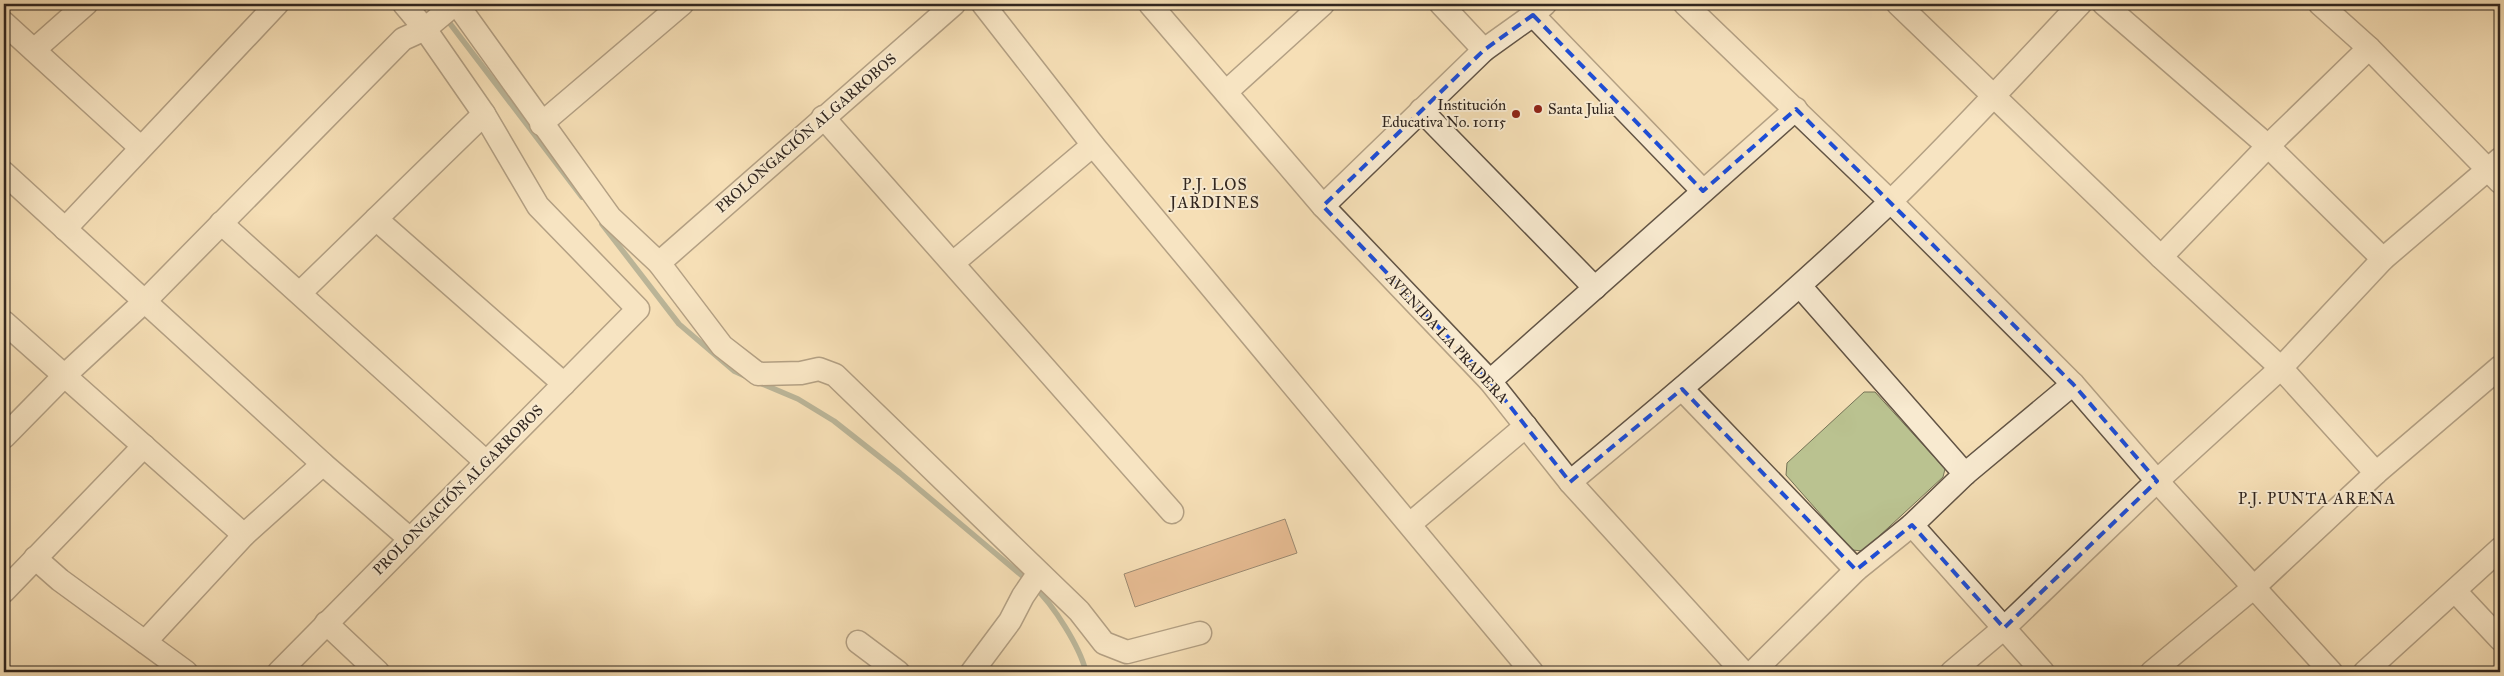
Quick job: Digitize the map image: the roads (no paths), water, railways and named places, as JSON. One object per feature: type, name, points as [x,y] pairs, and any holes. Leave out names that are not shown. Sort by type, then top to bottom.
[{"type":"street","points":[[34,50],[84,4]]},
{"type":"street","points":[[65,228],[277,4]]},
{"type":"street","points":[[300,293],[484,114],[428,26],[404,4]]},
{"type":"street","points":[[541,124],[682,4]]},
{"type":"street","points":[[983,4],[1093,145],[1410,524],[1525,670]]},
{"type":"street","name":"AVENIDA LA PRADERA","points":[[1150,4],[1322,206],[1490,381],[1570,482],[1743,672]]},
{"type":"street","points":[[1226,92],[1323,4]]},
{"type":"street","points":[[1441,4],[1484,50]]},
{"type":"street","points":[[1685,4],[1890,201],[2073,384],[2157,481],[2331,672]]},
{"type":"street","points":[[1898,4],[2161,257],[2281,368],[2376,473]]},
{"type":"street","points":[[1570,482],[1682,389],[1800,286],[1890,201],[2080,4]]},
{"type":"street","points":[[2104,4],[2268,146],[2383,259]]},
{"type":"street","points":[[1952,672],[2004,628],[2157,481],[2281,368],[2383,259],[2496,170],[2370,48],[2320,4]]},
{"type":"street","points":[[4,437],[64,376],[145,301],[403,39],[428,26],[454,6],[610,217],[659,263],[722,346],[758,374],[801,372],[818,368],[835,375],[1033,581],[1079,611],[1104,643],[1127,652],[1200,633]]},
{"type":"street","name":"PROLONGACIÓN ALGARROBOS","points":[[659,263],[824,117],[940,8]]},
{"type":"street","points":[[1322,206],[1484,50],[1539,10],[1703,191]]},
{"type":"street","points":[[4,23],[140,147]]},
{"type":"street","points":[[2161,257],[2268,146],[2370,48]]},
{"type":"street","points":[[1490,381],[1796,109]]},
{"type":"street","points":[[1421,110],[1595,288]]},
{"type":"street","name":"PROLONGACIÓN ALGARROBOS","points":[[279,672],[638,309],[538,206],[484,114]]},
{"type":"street","points":[[824,117],[1172,512]]},
{"type":"street","points":[[953,263],[1093,145]]},
{"type":"street","points":[[4,173],[323,464],[410,539]]},
{"type":"street","points":[[376,219],[564,384]]},
{"type":"street","points":[[221,222],[486,462]]},
{"type":"street","points":[[1800,286],[1965,474]]},
{"type":"street","points":[[4,322],[244,535]]},
{"type":"street","points":[[2152,672],[2253,588],[2376,473],[2500,367]]},
{"type":"street","points":[[1753,672],[1856,570],[1912,525],[1965,474],[2073,384]]},
{"type":"street","points":[[1682,389],[1856,570]]},
{"type":"street","points":[[1410,524],[1526,426]]},
{"type":"street","points":[[4,591],[144,446]]},
{"type":"street","points":[[145,642],[244,535],[323,464]]},
{"type":"street","points":[[1912,525],[2043,672]]},
{"type":"street","points":[[2365,672],[2500,549]]},
{"type":"street","points":[[35,558],[60,580],[186,672]]},
{"type":"street","points":[[972,672],[1010,621],[1033,581]]},
{"type":"street","points":[[2455,590],[2500,639]]},
{"type":"street","points":[[326,623],[378,672]]},
{"type":"street","points":[[858,642],[898,672]]},
{"type":"waterway","points":[[445,17],[582,197]]},
{"type":"waterway","points":[[602,224],[679,324],[734,371],[745,376]]},
{"type":"waterway","points":[[760,383],[798,399],[834,421],[900,473],[1027,580]]},
{"type":"waterway","points":[[1034,587],[1065,626],[1086,672]]},
{"type":"place","name":"Santa Julia","points":[[1538,109]]},
{"type":"place","name":"Institución Educativa No. 10115","points":[[1516,114]]},
{"type":"district","name":"P.J. LOS JARDINES","points":[[1215,193]]},
{"type":"district","name":"P.J. PUNTA ARENA","points":[[2317,498]]}]
